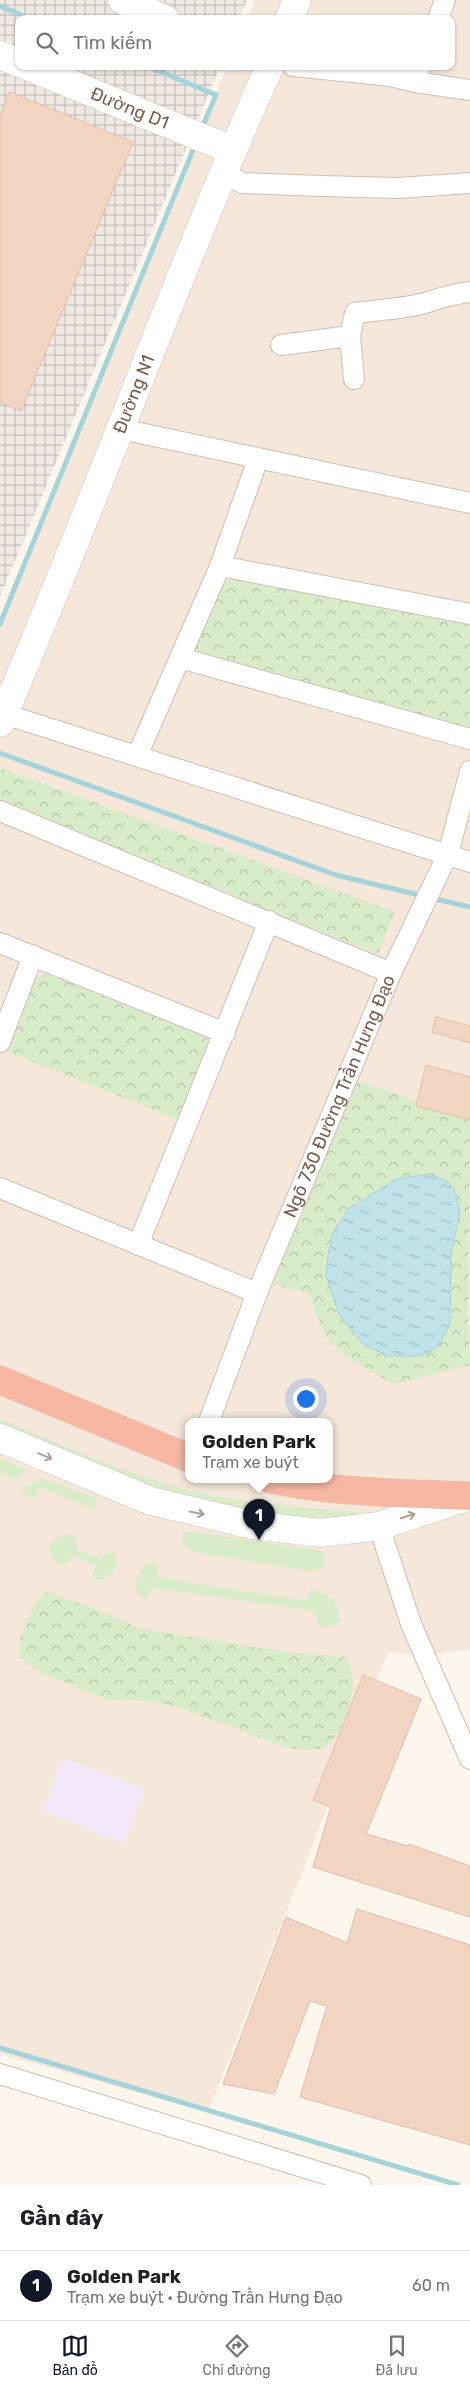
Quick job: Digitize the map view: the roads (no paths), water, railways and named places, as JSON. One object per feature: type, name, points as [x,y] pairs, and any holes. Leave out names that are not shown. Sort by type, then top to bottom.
[{"type":"highway","points":[[0,1380],[185,1456]]},
{"type":"highway","points":[[297,1483],[384,1492],[470,1496]]},
{"type":"street","points":[[122,0],[156,15]]},
{"type":"street","points":[[291,15],[297,0]]},
{"type":"street","points":[[439,15],[444,0]]},
{"type":"street","points":[[0,55],[15,61]]},
{"type":"street","name":"Đường D1","points":[[35,70],[228,161]]},
{"type":"street","name":"Đường N1","points":[[2,719],[228,161],[268,70]]},
{"type":"street","points":[[332,70],[391,76],[418,74],[470,90]]},
{"type":"street","points":[[228,161],[242,183],[399,188],[470,183]]},
{"type":"street","points":[[354,379],[350,336],[355,313],[425,303],[451,294],[470,292]]},
{"type":"street","points":[[281,345],[350,336]]},
{"type":"street","points":[[121,429],[470,503]]},
{"type":"street","points":[[137,756],[220,566],[258,459]]},
{"type":"street","points":[[220,566],[470,614]]},
{"type":"street","points":[[180,658],[470,740]]},
{"type":"street","points":[[2,719],[137,756],[445,861],[470,862]]},
{"type":"street","name":"Ngõ 730 Đường Trần Hưng Đạo","points":[[210,1418],[257,1293],[391,973],[445,861],[470,771]]},
{"type":"street","points":[[0,811],[391,973]]},
{"type":"street","points":[[138,1245],[269,921]]},
{"type":"street","points":[[0,942],[225,1033]]},
{"type":"street","points":[[0,1042],[33,955]]},
{"type":"street","points":[[0,1188],[257,1293]]},
{"type":"street","points":[[0,1438],[145,1499],[189,1512],[252,1524],[320,1533],[379,1526],[470,1496]]},
{"type":"street","points":[[379,1526],[411,1624],[470,1759]]},
{"type":"street","points":[[0,2074],[361,2185]]},
{"type":"water","points":[[430,1174],[446,1181],[454,1188],[460,1211],[451,1254],[450,1324],[438,1346],[428,1353],[417,1356],[389,1356],[364,1345],[339,1315],[326,1276],[328,1255],[333,1233],[348,1209],[396,1179]]},
{"type":"waterway","points":[[0,6],[21,15]]},
{"type":"waterway","points":[[157,70],[216,95],[204,123]]},
{"type":"waterway","points":[[0,624],[193,150]]},
{"type":"waterway","points":[[0,753],[336,875],[423,896]]},
{"type":"waterway","points":[[432,898],[470,907]]},
{"type":"waterway","points":[[0,2048],[458,2185]]},
{"type":"place","name":"Golden Park","points":[[259,1540]]}]
